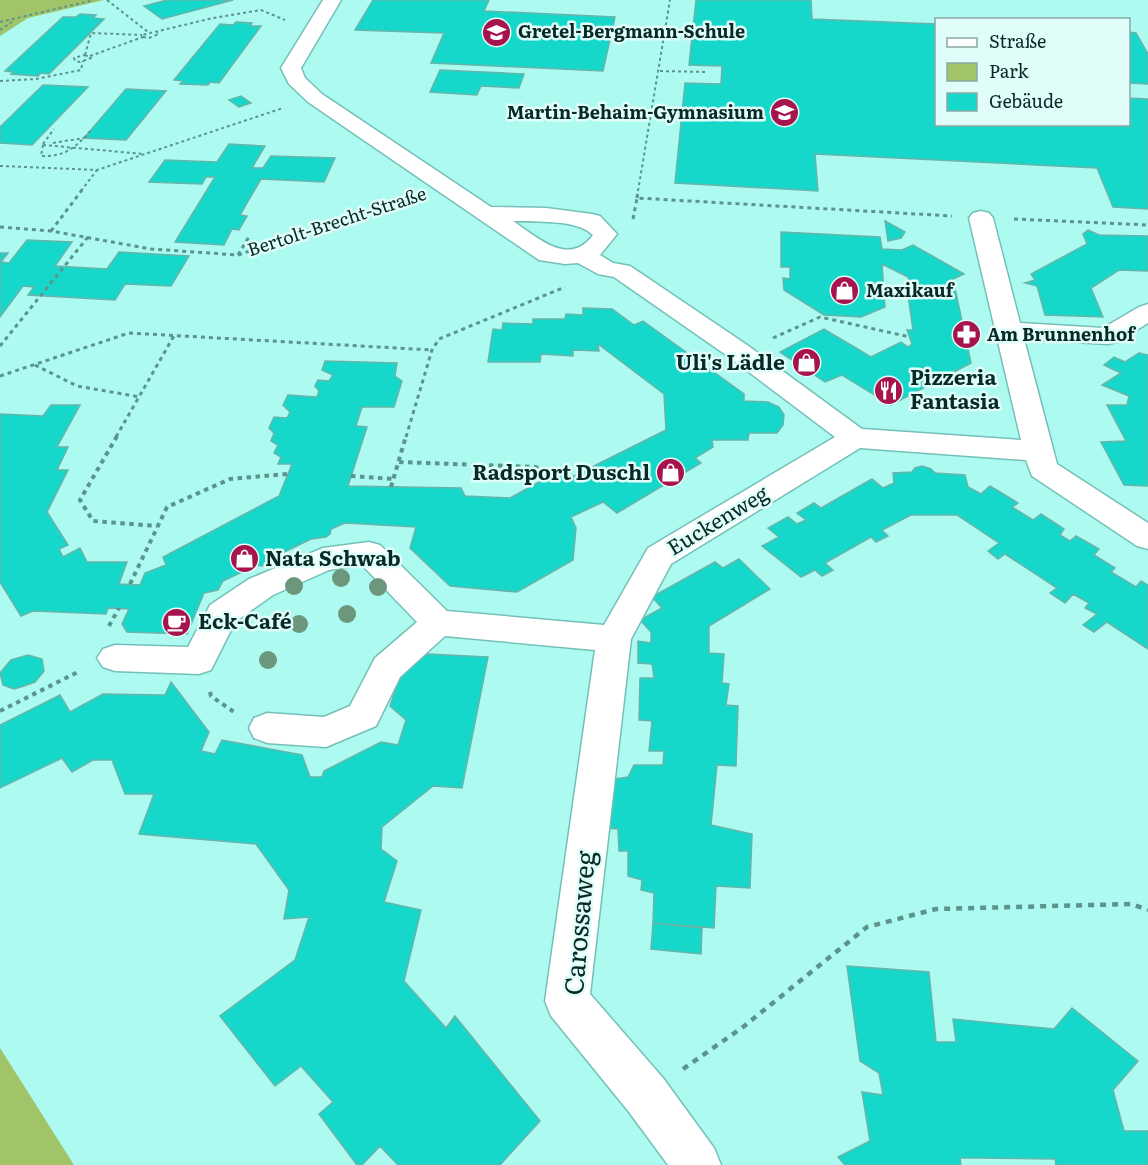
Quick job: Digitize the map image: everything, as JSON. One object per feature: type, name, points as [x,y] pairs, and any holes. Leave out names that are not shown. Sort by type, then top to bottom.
[{"type":"street","name":"Bertolt-Brecht-Straße","points":[[332,0],[291,68],[296,80],[315,98],[548,255],[566,259],[581,255]]},
{"type":"street","points":[[485,214],[546,215],[592,220],[605,234],[599,246],[581,255]]},
{"type":"street","points":[[981,218],[1043,470],[1148,538]]},
{"type":"street","points":[[581,255],[607,269],[621,272],[738,351],[855,438],[1038,451]]},
{"type":"street","points":[[1009,330],[1108,336],[1148,312]]},
{"type":"street","name":"Euckenweg","points":[[614,639],[659,556],[855,438]]},
{"type":"street","points":[[115,658],[199,661],[222,614],[261,587],[323,559],[369,554],[438,623],[614,639]]},
{"type":"street","points":[[267,728],[326,732],[363,716],[387,668],[438,623]]},
{"type":"street","name":"Carossaweg","points":[[614,639],[567,1001],[646,1095],[697,1165]]},
{"type":"path","points":[[0,22],[94,0]]},
{"type":"path","points":[[107,0],[148,32],[261,10],[280,19],[319,21]]},
{"type":"path","points":[[632,221],[660,71],[670,0]]},
{"type":"path","points":[[0,30],[16,20]]},
{"type":"path","points":[[90,56],[91,58],[83,61],[75,61],[74,58],[90,56],[148,32]]},
{"type":"path","points":[[85,55],[92,33],[156,37],[159,34],[156,32]]},
{"type":"path","points":[[0,81],[36,79],[81,70],[83,61]]},
{"type":"path","points":[[660,71],[706,72]]},
{"type":"path","points":[[0,166],[97,170],[315,98]]},
{"type":"path","points":[[54,129],[43,145],[40,156],[56,158],[72,152],[92,129]]},
{"type":"path","points":[[43,145],[84,138]]},
{"type":"path","points":[[43,145],[145,154]]},
{"type":"path","points":[[51,231],[97,170]]},
{"type":"path","name":"Bertolt-Brecht-Straße","points":[[0,227],[51,231],[152,249],[238,255],[443,186]]},
{"type":"path","points":[[637,198],[981,218],[1148,225]]},
{"type":"path","points":[[238,255],[250,236]]},
{"type":"path","points":[[0,346],[88,237]]},
{"type":"path","points":[[392,487],[432,350],[439,339],[607,269]]},
{"type":"path","points":[[738,351],[820,318],[910,337]]},
{"type":"path","points":[[0,376],[129,333],[432,350]]},
{"type":"path","points":[[157,526],[93,520],[80,500],[175,334]]},
{"type":"path","points":[[34,364],[77,386],[140,397]]},
{"type":"path","points":[[399,462],[536,468],[549,477]]},
{"type":"path","points":[[130,584],[167,507],[230,479],[287,474]]},
{"type":"path","points":[[351,476],[394,480]]},
{"type":"path","points":[[0,711],[86,668],[115,658]]},
{"type":"path","points":[[199,661],[211,696],[241,717],[267,728]]},
{"type":"path","points":[[646,1095],[743,1027],[867,927],[936,909],[1131,904],[1148,910]]},
{"type":"green space","points":[[0,0],[104,0],[28,18],[0,36]]},
{"type":"green space","points":[[0,1048],[74,1165],[0,1165]]},
{"type":"building","points":[[167,0],[233,0],[162,19],[144,6]]},
{"type":"building","points":[[373,0],[489,0],[484,11],[615,17],[603,71],[431,63],[444,33],[355,30]]},
{"type":"building","points":[[696,0],[811,0],[812,19],[935,24],[935,126],[1130,126],[1130,98],[1148,99],[1148,209],[1113,207],[1097,168],[815,154],[818,191],[675,183],[685,83],[721,84],[722,66],[689,65]]},
{"type":"building","points":[[80,14],[96,15],[93,18],[104,19],[49,74],[41,73],[38,76],[11,74],[13,72],[5,71],[63,17],[76,17]]},
{"type":"building","points":[[236,22],[261,26],[219,83],[180,84],[183,81],[174,80],[220,24],[233,25]]},
{"type":"building","points":[[1130,32],[1136,33],[1148,54],[1148,84],[1130,83]]},
{"type":"building","points":[[440,70],[524,74],[519,88],[481,86],[477,95],[430,92]]},
{"type":"building","points":[[43,85],[88,87],[32,145],[0,143],[0,127]]},
{"type":"building","points":[[126,89],[166,91],[126,140],[84,138]]},
{"type":"building","points":[[241,96],[251,103],[239,107],[229,100]]},
{"type":"building","points":[[229,144],[265,146],[252,168],[263,168],[271,156],[335,158],[324,182],[261,179],[240,215],[247,216],[239,230],[232,229],[224,245],[175,242],[215,177],[206,177],[202,184],[149,182],[165,160],[217,162]]},
{"type":"building","points":[[885,221],[905,232],[901,238],[888,241]]},
{"type":"building","points":[[1088,230],[1099,235],[1148,236],[1148,271],[1119,270],[1091,288],[1103,317],[1045,315],[1037,286],[1025,283],[1035,280],[1031,274],[1087,244],[1083,234]]},
{"type":"building","points":[[781,232],[880,237],[882,249],[902,250],[913,245],[964,274],[953,279],[971,363],[891,405],[842,375],[825,382],[780,352],[824,329],[871,357],[901,342],[908,347],[912,344],[907,330],[913,330],[907,288],[910,288],[908,277],[882,264],[885,307],[861,317],[824,315],[784,290],[783,278],[790,279],[790,267],[781,267]]},
{"type":"building","points":[[27,240],[72,242],[55,266],[107,269],[119,252],[189,256],[171,286],[125,284],[115,300],[28,295],[34,287],[23,286],[0,317],[0,253],[8,253],[1,262],[9,263]]},
{"type":"building","points":[[583,308],[612,309],[634,325],[643,321],[744,394],[744,401],[768,402],[779,407],[784,415],[783,425],[777,433],[749,433],[748,440],[712,440],[713,447],[695,458],[701,463],[617,513],[603,502],[571,517],[576,528],[573,560],[517,592],[450,586],[410,548],[416,527],[345,523],[331,529],[330,534],[326,537],[311,539],[276,556],[271,564],[257,565],[223,581],[218,590],[204,593],[187,634],[127,632],[122,624],[129,609],[108,608],[106,614],[33,611],[21,616],[0,582],[0,414],[43,416],[51,405],[80,405],[57,447],[68,447],[57,470],[68,470],[47,512],[68,545],[59,549],[63,557],[80,548],[87,562],[127,562],[119,584],[140,585],[145,573],[166,565],[163,557],[279,496],[292,464],[278,464],[281,457],[274,453],[278,445],[271,441],[274,433],[269,428],[274,417],[287,418],[290,412],[283,405],[288,395],[317,397],[319,391],[315,386],[318,380],[329,381],[333,375],[322,370],[325,361],[397,363],[395,376],[402,381],[394,407],[362,407],[356,426],[367,427],[348,486],[461,488],[465,496],[510,498],[563,469],[572,477],[666,430],[664,394],[598,344],[599,351],[573,350],[573,356],[541,354],[540,362],[488,362],[493,329],[502,330],[503,323],[533,324],[533,319],[565,319],[566,314],[583,315]]},
{"type":"building","points":[[1139,353],[1148,355],[1148,486],[1124,485],[1101,442],[1126,441],[1107,405],[1127,405],[1129,396],[1102,385],[1121,373],[1104,365],[1114,357],[1125,362]]},
{"type":"building","points":[[922,466],[935,473],[965,475],[968,487],[981,494],[990,486],[1018,503],[1012,507],[1033,520],[1041,514],[1064,529],[1060,535],[1070,541],[1076,536],[1099,549],[1094,555],[1115,568],[1111,572],[1136,587],[1141,581],[1148,585],[1148,649],[1107,622],[1094,632],[1083,625],[1097,614],[1085,608],[1089,603],[1073,594],[1065,603],[1050,593],[1057,588],[1005,554],[998,559],[988,551],[999,543],[957,515],[911,515],[882,530],[888,536],[876,542],[871,537],[825,563],[833,570],[822,576],[815,570],[801,577],[762,546],[779,537],[768,528],[788,517],[797,524],[806,520],[797,513],[814,503],[821,508],[872,479],[883,488],[894,483],[893,473],[912,472],[915,468]]},
{"type":"building","points":[[739,559],[770,589],[709,626],[709,653],[724,654],[722,683],[729,684],[726,705],[738,706],[736,766],[717,765],[711,825],[752,834],[750,888],[716,886],[714,928],[653,923],[654,893],[641,890],[642,880],[628,876],[628,851],[619,851],[618,829],[592,827],[597,788],[614,789],[615,779],[628,777],[634,765],[663,765],[664,751],[649,751],[652,721],[639,720],[640,678],[654,678],[652,664],[638,663],[638,641],[651,643],[651,632],[640,620],[662,608],[652,597],[715,562],[723,568]]},
{"type":"building","points":[[427,654],[488,657],[462,788],[433,786],[382,827],[381,849],[397,861],[384,902],[421,910],[404,981],[446,1028],[455,1016],[540,1121],[500,1165],[398,1165],[380,1146],[362,1165],[357,1165],[319,1114],[333,1102],[301,1066],[275,1086],[220,1016],[295,960],[309,917],[284,919],[289,890],[256,844],[139,834],[154,794],[125,794],[112,760],[93,760],[72,772],[62,758],[0,788],[0,725],[60,695],[70,712],[103,694],[165,695],[171,682],[209,732],[201,751],[215,754],[222,740],[302,755],[310,777],[322,777],[324,771],[381,742],[398,745],[406,720],[390,706],[401,673]]},
{"type":"building","points":[[28,655],[42,659],[44,671],[35,682],[14,689],[3,685],[0,673],[11,660]]},
{"type":"building","points":[[653,923],[702,928],[701,954],[651,949]]},
{"type":"building","points":[[847,966],[929,972],[936,1042],[956,1042],[953,1019],[1054,1029],[1072,1008],[1138,1061],[1113,1090],[1124,1131],[1148,1131],[1148,1165],[1056,1165],[1055,1159],[960,1158],[961,1165],[845,1165],[838,1157],[870,1141],[862,1092],[883,1095],[879,1073],[860,1061]]},
{"type":"place","name":"Gretel-Bergmann-Schule","points":[[497,32]]},
{"type":"place","name":"Martin-Behaim-Gymnasium","points":[[785,113]]},
{"type":"place","name":"Maxikauf","points":[[845,291]]},
{"type":"place","name":"Am Brunnenhof","points":[[966,335]]},
{"type":"place","name":"Uli's Lädle","points":[[806,363]]},
{"type":"place","name":"Pizzeria Fantasia","points":[[889,390]]},
{"type":"place","name":"Radsport Duschl","points":[[671,473]]},
{"type":"place","name":"Nata Schwab","points":[[244,559]]},
{"type":"place","name":"Eck-Café","points":[[177,622]]}]
